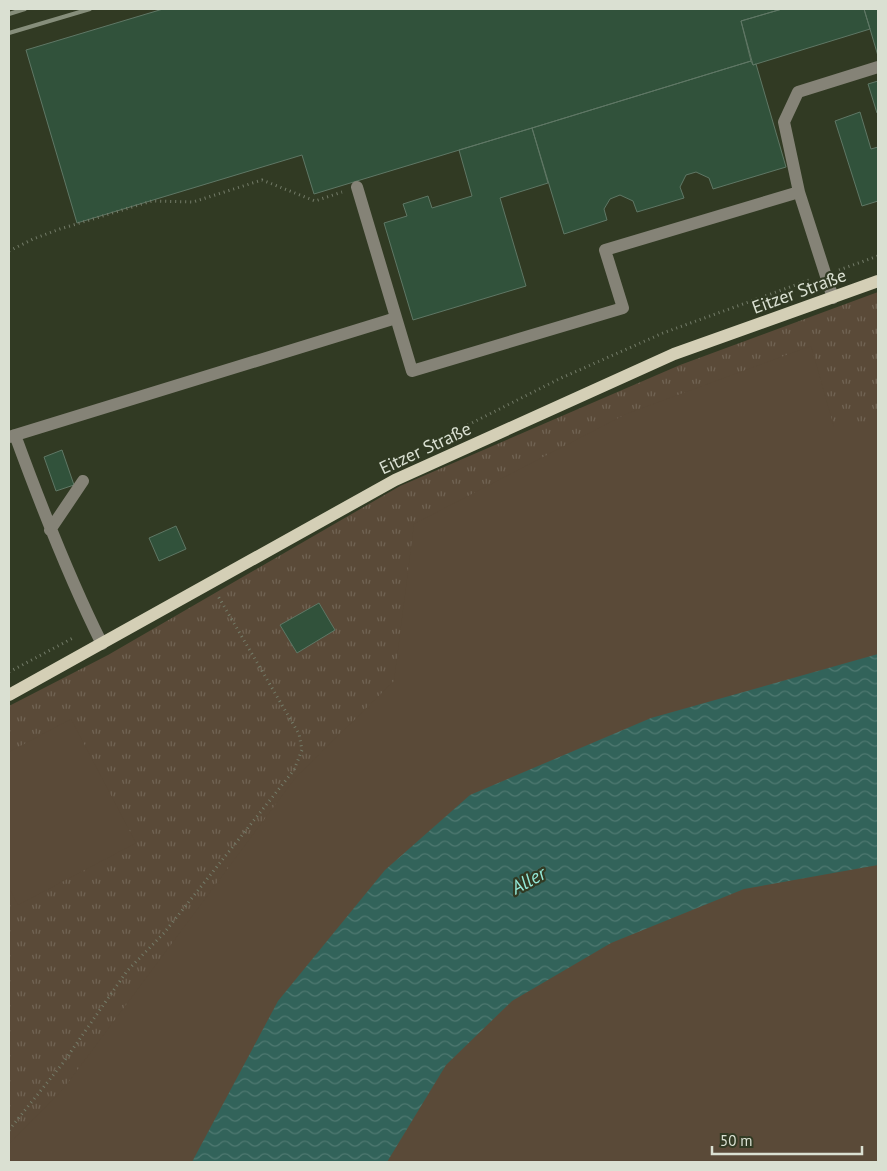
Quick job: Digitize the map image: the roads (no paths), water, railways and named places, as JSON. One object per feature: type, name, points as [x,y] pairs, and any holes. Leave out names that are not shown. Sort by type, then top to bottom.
[{"type":"main road","name":"Eitzer Straße","points":[[9,695],[396,480],[674,354],[878,281]]},
{"type":"lane","points":[[833,298],[799,192],[784,122],[798,92],[878,67]]},
{"type":"lane","points":[[357,187],[412,371],[623,308],[605,250],[799,192]]},
{"type":"lane","points":[[102,644],[82,604],[12,436],[396,318]]},
{"type":"lane","points":[[50,530],[82,481]]},
{"type":"water","name":"Aller","points":[[878,654],[878,865],[744,889],[611,943],[512,1001],[446,1065],[387,1162],[192,1162],[278,1001],[385,870],[470,795],[651,718]]},
{"type":"railway","points":[[9,14],[25,9]]},
{"type":"railway","points":[[9,33],[90,9]]}]
